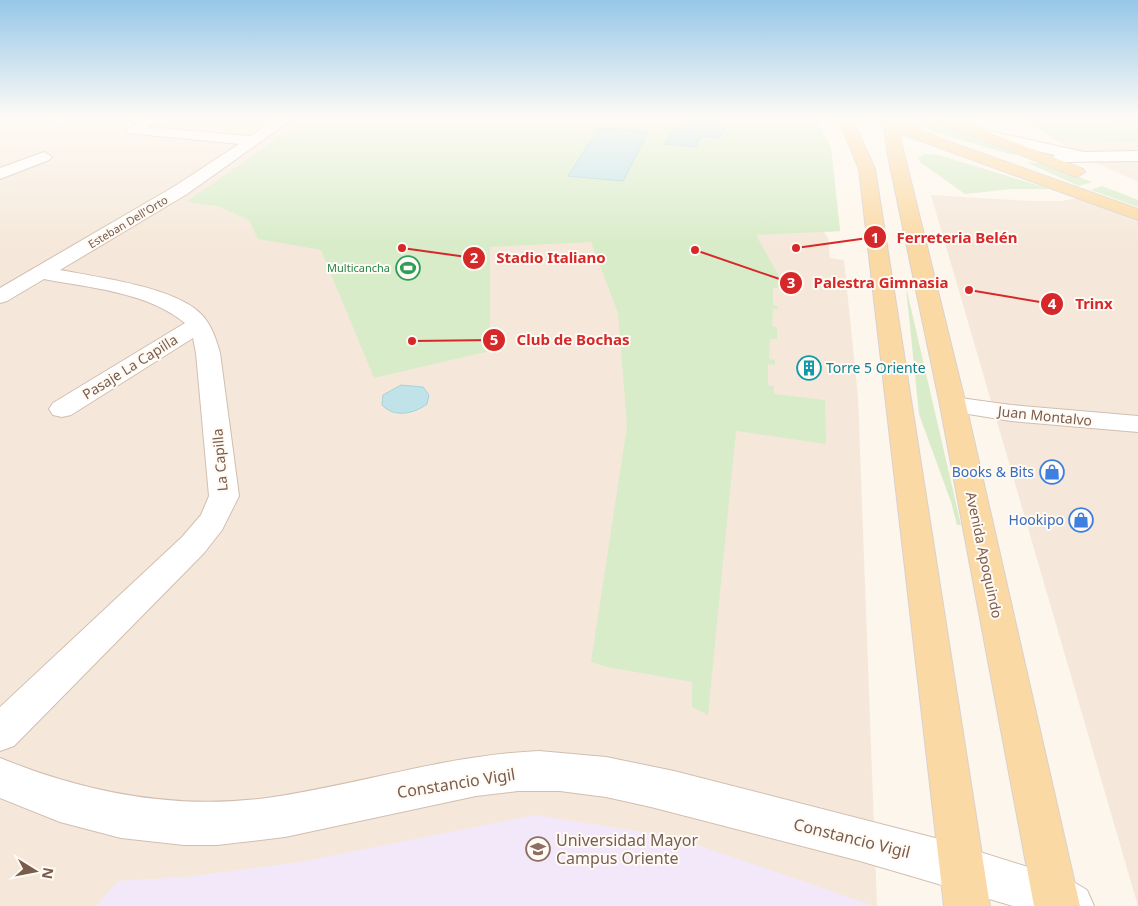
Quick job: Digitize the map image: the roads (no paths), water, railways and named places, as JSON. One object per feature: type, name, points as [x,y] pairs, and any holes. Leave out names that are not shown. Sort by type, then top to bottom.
[{"type":"main road","points":[[863,160],[867,169],[965,886]]},
{"type":"main road","name":"Avenida Apoquindo","points":[[897,160],[953,405],[1061,903]]},
{"type":"main road","points":[[986,160],[1080,192],[1138,215]]},
{"type":"main road","points":[[1046,160],[1089,177]]},
{"type":"street","points":[[0,174],[36,160]]},
{"type":"street","name":"Esteban Dell'Orto","points":[[0,297],[181,190],[224,160]]},
{"type":"street","name":"La Capilla","points":[[0,733],[193,545],[210,527],[220,510],[224,496],[225,482],[208,353],[198,325],[184,309],[161,299],[43,273]]},
{"type":"street","name":"Pasaje La Capilla","points":[[62,409],[198,325]]},
{"type":"street","name":"Juan Montalvo","points":[[953,405],[1011,413],[1138,424]]},
{"type":"street","name":"Constancio Vigil","points":[[0,778],[74,806],[116,817],[178,825],[250,821],[458,779],[517,772],[560,771],[616,778],[965,886],[1061,903]]},
{"type":"water","points":[[578,160],[634,160],[623,181],[568,176]]},
{"type":"water","points":[[401,385],[423,387],[429,395],[427,404],[416,410],[404,413],[392,412],[387,409],[382,405],[383,395]]},
{"type":"place","name":"Stadio Italiano","points":[[402,248]]},
{"type":"place","name":"Ferreteria Belén","points":[[796,248]]},
{"type":"place","name":"Palestra Gimnasia","points":[[695,250]]},
{"type":"place","name":"Multicancha","points":[[408,268]]},
{"type":"place","name":"Trinx","points":[[969,290]]},
{"type":"place","name":"Club de Bochas","points":[[412,341]]},
{"type":"place","name":"Torre 5 Oriente","points":[[809,368]]},
{"type":"place","name":"Books & Bits","points":[[1052,472]]},
{"type":"place","name":"Hookipo","points":[[1081,520]]},
{"type":"place","name":"Universidad Mayor Campus Oriente","points":[[538,849]]}]
